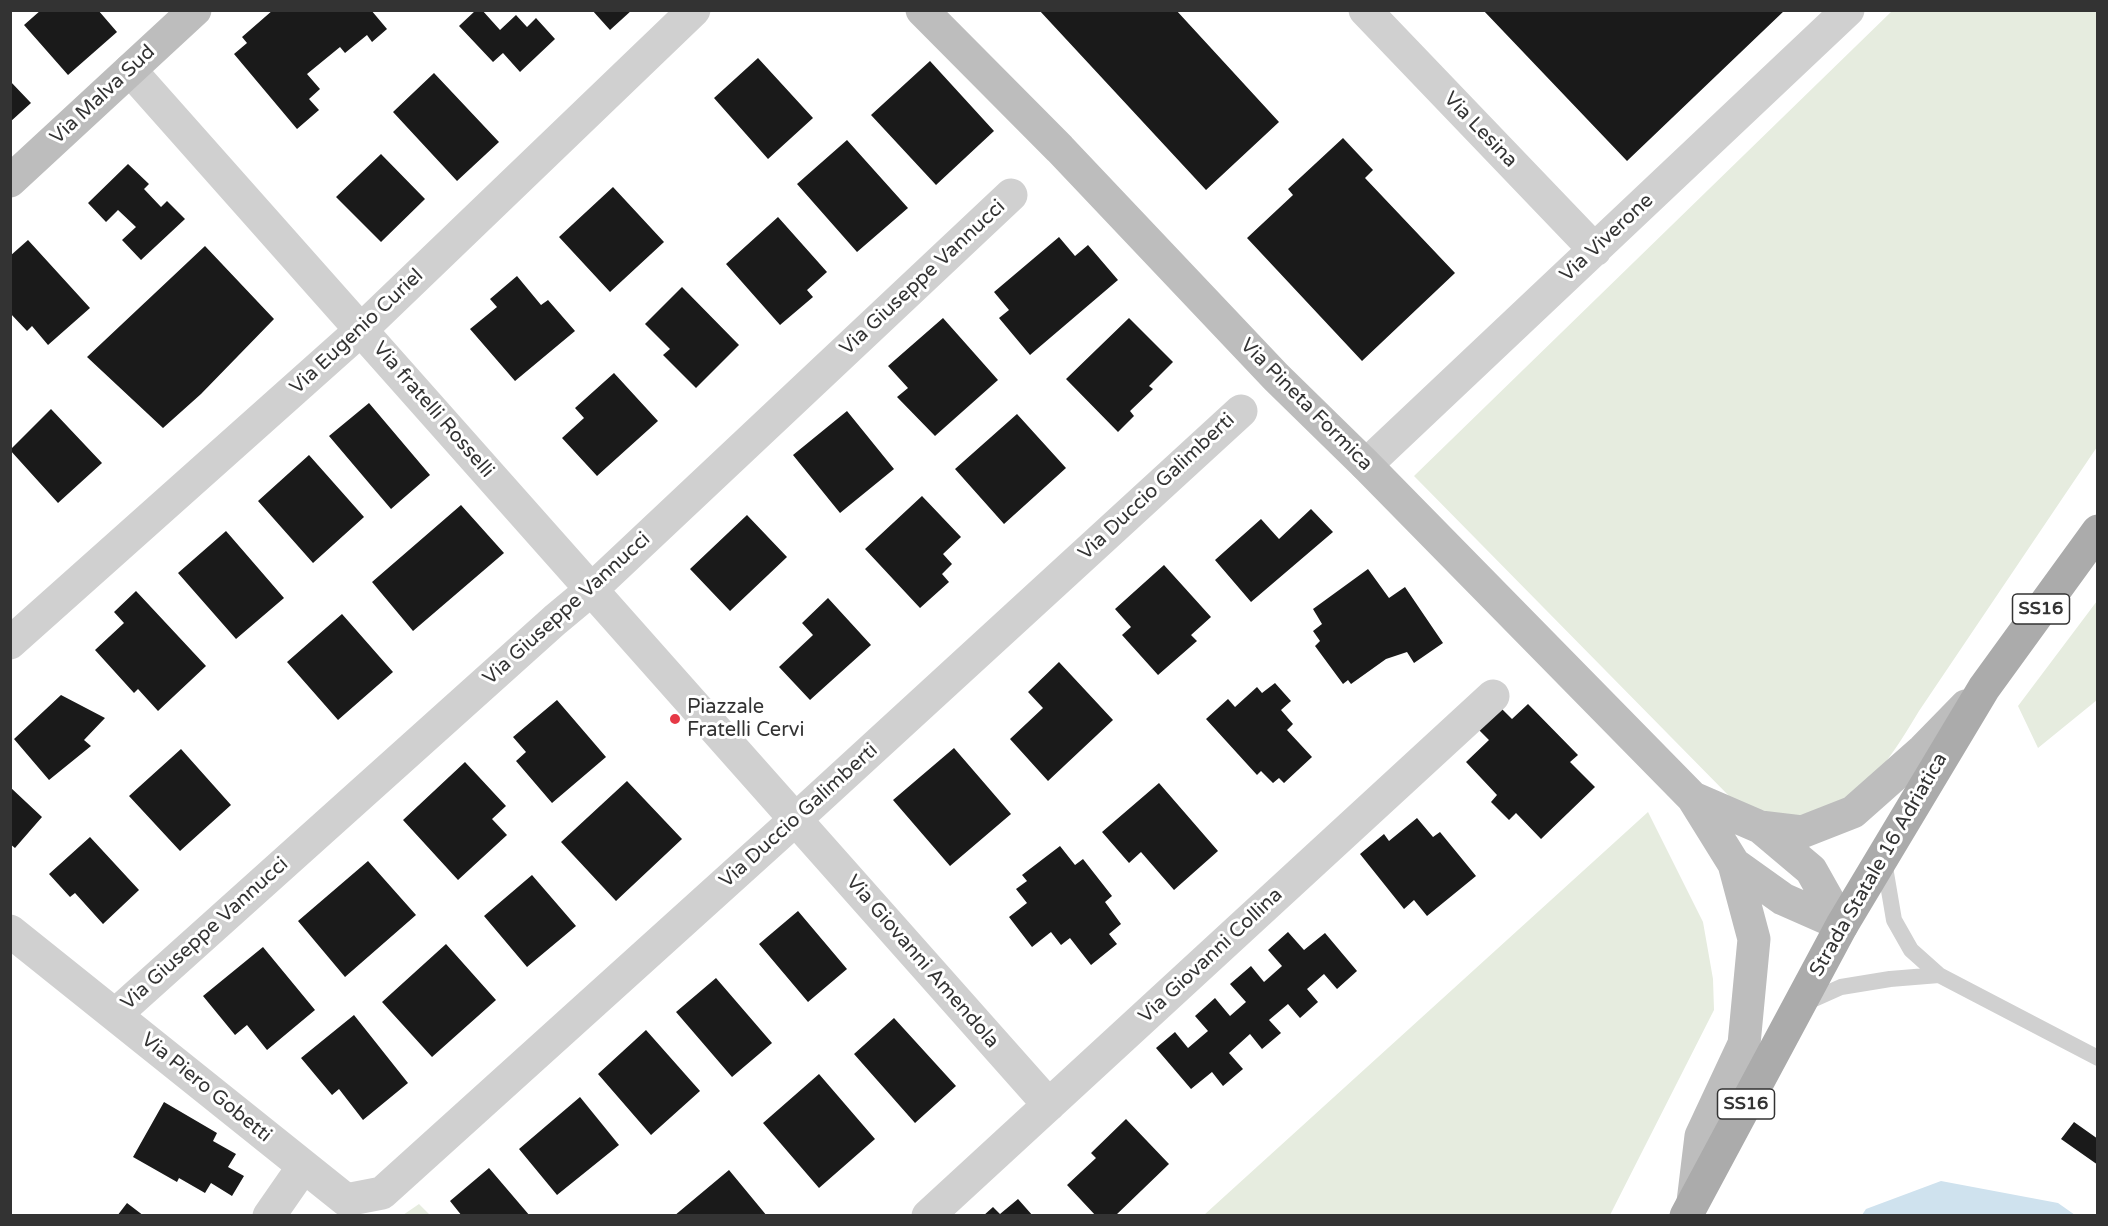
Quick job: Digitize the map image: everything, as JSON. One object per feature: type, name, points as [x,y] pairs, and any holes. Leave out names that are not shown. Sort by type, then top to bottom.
[{"type":"main road","name":"Strada Statale 16 Adriatica","points":[[1689,1209],[1842,925],[1984,688],[2097,531]]},
{"type":"street","name":"Via Malva Sud","points":[[10,181],[195,10]]},
{"type":"street","name":"Via Eugenio Curiel","points":[[10,643],[362,329],[694,10]]},
{"type":"street","name":"Via Pineta Formica","points":[[922,10],[1060,149],[1276,376],[1693,798],[1734,864],[1754,939],[1744,1044],[1701,1136],[1689,1209]]},
{"type":"street","name":"Via Lesina","points":[[1365,10],[1595,250]]},
{"type":"street","name":"Via Viverone","points":[[1366,465],[1848,10]]},
{"type":"street","name":"Via fratelli Rosselli","points":[[130,70],[591,590]]},
{"type":"street","name":"Via Giuseppe Vannucci","points":[[115,1015],[591,590],[1011,195]]},
{"type":"street","name":"Via Duccio Galimberti","points":[[346,1200],[382,1194],[1241,411]]},
{"type":"street","points":[[591,590],[796,819]]},
{"type":"street","name":"Via Pineta Formica","points":[[1693,798],[1760,827],[1802,832],[1853,812],[1923,750],[1984,688]]},
{"type":"street","name":"Via Giovanni Collina","points":[[928,1215],[1493,696]]},
{"type":"street","name":"Via Giovanni Amendola","points":[[796,819],[1048,1105]]},
{"type":"street","name":"Via Pineta Formica","points":[[1760,827],[1811,870],[1842,925]]},
{"type":"street","name":"Via Pineta Formica","points":[[1734,864],[1783,899],[1842,925]]},
{"type":"street","name":"Via Piero Gobetti","points":[[10,931],[346,1200]]},
{"type":"street","points":[[269,1215],[303,1167]]},
{"type":"lane","points":[[1883,857],[1894,920],[1911,950],[1939,975],[2097,1058]]},
{"type":"lane","points":[[1798,1006],[1841,987],[1890,979],[1939,975]]},
{"type":"shaded area","points":[[1892,11],[2097,11],[2097,447],[1890,757],[1879,770],[1854,793],[1838,802],[1800,815],[1777,814],[1732,799],[1414,476]]},
{"type":"shaded area","points":[[2097,601],[2097,700],[2038,748],[2018,706]]},
{"type":"shaded area","points":[[1648,812],[1703,922],[1713,979],[1714,1010],[1610,1215],[1204,1215]]},
{"type":"shaded area","points":[[419,1204],[430,1215],[403,1215]]},
{"type":"water","points":[[1941,1181],[2058,1203],[2075,1215],[1862,1215],[1866,1209]]},
{"type":"building","points":[[41,10],[98,10],[117,32],[68,75],[24,25]]},
{"type":"building","points":[[273,10],[371,10],[387,29],[372,42],[367,35],[345,53],[340,47],[307,74],[320,89],[309,99],[319,110],[297,129],[234,54],[247,43],[242,37]]},
{"type":"building","points":[[476,10],[482,10],[500,30],[516,15],[527,27],[536,18],[555,39],[520,72],[503,53],[493,62],[459,26]]},
{"type":"building","points":[[592,10],[632,10],[610,30]]},
{"type":"building","points":[[1039,10],[1176,10],[1279,122],[1206,190]]},
{"type":"building","points":[[1483,10],[1785,10],[1627,161]]},
{"type":"building","points":[[758,58],[813,118],[768,159],[714,98]]},
{"type":"building","points":[[930,61],[994,131],[936,185],[871,115]]},
{"type":"building","points":[[434,73],[499,142],[457,181],[393,112]]},
{"type":"building","points":[[10,81],[31,103],[10,122]]},
{"type":"building","points":[[1343,138],[1373,170],[1365,178],[1455,273],[1362,361],[1247,238],[1293,195],[1288,189]]},
{"type":"building","points":[[847,140],[908,208],[857,252],[797,184]]},
{"type":"building","points":[[381,154],[425,199],[381,242],[336,197]]},
{"type":"building","points":[[128,164],[149,184],[144,189],[161,207],[167,201],[185,219],[141,260],[122,240],[136,227],[118,210],[106,222],[88,203]]},
{"type":"building","points":[[613,187],[664,242],[610,292],[559,237]]},
{"type":"building","points":[[778,217],[827,272],[807,290],[813,297],[780,325],[726,264]]},
{"type":"building","points":[[1059,237],[1075,256],[1088,245],[1118,280],[1030,355],[999,318],[1009,310],[994,292]]},
{"type":"building","points":[[28,240],[90,308],[48,345],[32,326],[27,331],[10,313],[10,256]]},
{"type":"building","points":[[205,246],[274,319],[201,394],[163,428],[87,357]]},
{"type":"building","points":[[517,276],[541,305],[548,300],[575,331],[515,381],[470,329],[497,307],[490,299]]},
{"type":"building","points":[[682,287],[739,345],[696,388],[663,355],[670,349],[645,324]]},
{"type":"building","points":[[943,318],[998,380],[935,436],[897,397],[908,388],[888,366]]},
{"type":"building","points":[[1129,318],[1173,362],[1149,386],[1153,389],[1130,411],[1134,416],[1118,432],[1066,379]]},
{"type":"building","points":[[614,373],[658,421],[597,476],[562,438],[584,418],[575,408]]},
{"type":"building","points":[[369,403],[430,475],[391,509],[329,436]]},
{"type":"building","points":[[51,409],[102,463],[58,503],[10,450]]},
{"type":"building","points":[[847,411],[894,469],[840,513],[793,455]]},
{"type":"building","points":[[1017,414],[1066,468],[1004,524],[955,469]]},
{"type":"building","points":[[309,455],[364,517],[313,563],[258,501]]},
{"type":"building","points":[[922,496],[961,537],[943,554],[952,564],[942,574],[949,582],[920,608],[865,549]]},
{"type":"building","points":[[461,505],[504,553],[413,631],[372,582]]},
{"type":"building","points":[[1311,509],[1333,532],[1251,602],[1215,560],[1261,519],[1279,539]]},
{"type":"building","points":[[747,515],[787,557],[730,611],[690,569]]},
{"type":"building","points":[[226,531],[284,598],[236,639],[178,573]]},
{"type":"building","points":[[1164,565],[1211,617],[1191,635],[1197,641],[1158,675],[1122,635],[1131,627],[1115,609]]},
{"type":"building","points":[[1368,569],[1389,598],[1405,587],[1443,643],[1414,663],[1407,652],[1386,659],[1351,684],[1348,680],[1343,684],[1315,646],[1320,641],[1313,631],[1322,624],[1313,609]]},
{"type":"building","points":[[136,591],[206,666],[158,711],[138,689],[134,693],[95,650],[124,623],[114,612]]},
{"type":"building","points":[[828,598],[871,645],[810,700],[779,667],[813,635],[802,623]]},
{"type":"building","points":[[342,614],[393,672],[338,720],[287,662]]},
{"type":"building","points":[[1059,662],[1113,720],[1048,781],[1010,739],[1043,708],[1028,692]]},
{"type":"building","points":[[1275,683],[1291,701],[1281,710],[1293,724],[1287,730],[1312,757],[1284,783],[1279,778],[1273,783],[1261,771],[1257,775],[1206,719],[1228,699],[1235,707],[1257,687],[1262,693]]},
{"type":"building","points":[[61,695],[105,718],[84,740],[91,746],[49,780],[14,739]]},
{"type":"building","points":[[557,700],[606,757],[552,803],[516,761],[526,752],[513,737]]},
{"type":"building","points":[[1528,704],[1578,755],[1570,762],[1595,787],[1541,839],[1516,813],[1509,820],[1491,802],[1497,795],[1466,762],[1489,740],[1478,729],[1500,707],[1512,719]]},
{"type":"building","points":[[954,748],[1011,814],[950,866],[893,800]]},
{"type":"building","points":[[181,749],[231,805],[180,851],[129,796]]},
{"type":"building","points":[[465,762],[506,806],[492,819],[507,835],[458,880],[403,820]]},
{"type":"building","points":[[627,781],[682,839],[616,901],[561,842]]},
{"type":"building","points":[[1159,783],[1218,851],[1174,890],[1141,852],[1129,863],[1102,832]]},
{"type":"building","points":[[10,787],[42,817],[15,848],[10,844]]},
{"type":"building","points":[[1417,818],[1433,837],[1440,832],[1476,876],[1427,916],[1414,900],[1404,909],[1360,854],[1384,834],[1389,841]]},
{"type":"building","points":[[90,837],[139,890],[103,924],[75,893],[70,897],[49,874]]},
{"type":"building","points":[[1060,846],[1075,865],[1083,859],[1112,896],[1105,902],[1121,924],[1109,934],[1117,944],[1091,965],[1070,938],[1061,945],[1051,932],[1032,947],[1009,917],[1027,903],[1016,889],[1027,881],[1022,875]]},
{"type":"building","points":[[368,861],[416,915],[345,977],[298,921]]},
{"type":"building","points":[[532,875],[576,926],[527,967],[484,916]]},
{"type":"building","points":[[798,911],[847,969],[808,1002],[759,944]]},
{"type":"building","points":[[1288,932],[1304,950],[1325,933],[1357,971],[1337,989],[1324,974],[1307,989],[1318,1002],[1300,1018],[1288,1004],[1269,1020],[1281,1033],[1262,1049],[1250,1034],[1229,1053],[1243,1069],[1223,1086],[1212,1072],[1191,1089],[1156,1048],[1175,1032],[1188,1048],[1208,1031],[1195,1016],[1215,998],[1230,1016],[1246,1002],[1230,984],[1251,966],[1264,982],[1282,966],[1268,950]]},
{"type":"building","points":[[446,944],[496,1000],[432,1057],[382,1002]]},
{"type":"building","points":[[263,947],[315,1010],[267,1050],[247,1025],[235,1035],[203,996]]},
{"type":"building","points":[[716,978],[772,1043],[732,1077],[676,1012]]},
{"type":"building","points":[[354,1015],[408,1083],[363,1120],[339,1089],[332,1095],[301,1058]]},
{"type":"building","points":[[894,1018],[956,1086],[915,1123],[854,1054]]},
{"type":"building","points":[[646,1030],[700,1091],[651,1135],[598,1074]]},
{"type":"building","points":[[819,1074],[875,1139],[819,1188],[763,1123]]},
{"type":"building","points":[[580,1097],[619,1145],[557,1195],[519,1149]]},
{"type":"building","points":[[164,1102],[217,1133],[213,1141],[236,1154],[228,1167],[244,1176],[232,1196],[211,1183],[205,1193],[179,1178],[177,1182],[133,1157]]},
{"type":"building","points":[[1126,1119],[1169,1164],[1115,1216],[1096,1216],[1067,1185],[1096,1158],[1091,1153]]},
{"type":"building","points":[[2074,1122],[2098,1139],[2098,1165],[2061,1139]]},
{"type":"building","points":[[489,1168],[530,1216],[462,1216],[450,1201]]},
{"type":"building","points":[[729,1170],[767,1216],[674,1216]]},
{"type":"building","points":[[1018,1199],[1033,1216],[983,1216],[993,1207],[1000,1214]]},
{"type":"building","points":[[127,1203],[144,1216],[117,1216]]},
{"type":"place","name":"Piazzale Fratelli Cervi","points":[[675,719]]}]
